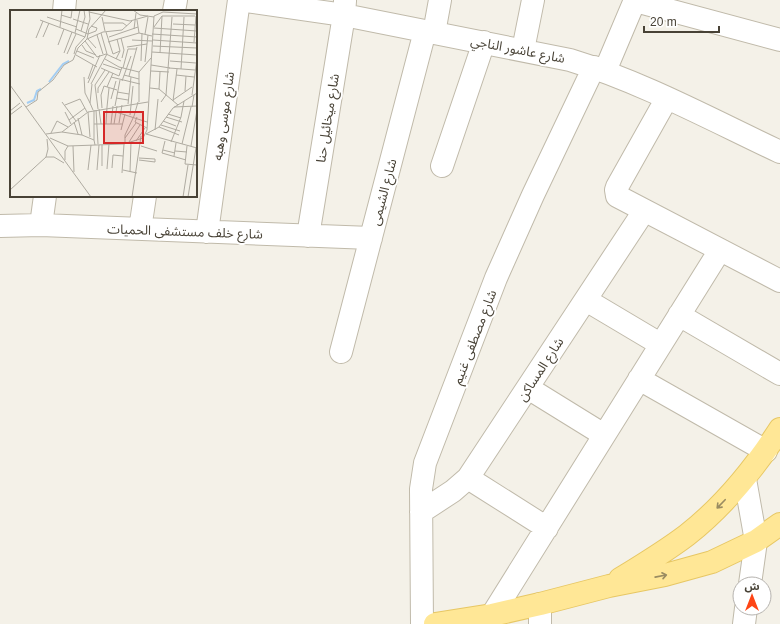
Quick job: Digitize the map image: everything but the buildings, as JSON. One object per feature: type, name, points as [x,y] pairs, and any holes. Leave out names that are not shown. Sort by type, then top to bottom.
[{"type":"main road","points":[[435,624],[492,616],[540,614],[609,586],[655,558],[687,534],[717,508],[745,478],[766,451],[780,429]]},
{"type":"main road","points":[[609,586],[665,575],[712,562],[756,541],[780,524]]},
{"type":"street","points":[[64,10],[65,0]]},
{"type":"street","points":[[174,10],[176,0]]},
{"type":"street","name":"شارع عاشور الناجي","points":[[239,0],[344,8],[430,32],[570,60],[599,69],[667,98],[780,152]]},
{"type":"street","name":"شارع موسى وهبه","points":[[207,232],[239,0]]},
{"type":"street","name":"شارع الشيمى","points":[[341,352],[371,238],[440,0]]},
{"type":"street","points":[[523,50],[533,0]]},
{"type":"street","points":[[635,1],[780,40]]},
{"type":"street","name":"شارع مصطفى غنيم","points":[[422,624],[421,489],[425,463],[493,286],[533,195],[635,1]]},
{"type":"street","name":"شارع ميخائيل حنا","points":[[308,236],[344,8]]},
{"type":"street","points":[[442,166],[484,42]]},
{"type":"street","points":[[667,98],[616,190],[617,196],[780,281]]},
{"type":"street","points":[[41,225],[45,197]]},
{"type":"street","points":[[140,229],[145,197]]},
{"type":"street","name":"شارع المساكن","points":[[421,512],[453,491],[468,478],[644,211]]},
{"type":"street","name":"شارع خلف مستشفى الحميات","points":[[0,226],[41,225],[371,238]]},
{"type":"street","points":[[492,616],[660,344],[720,250]]},
{"type":"street","points":[[586,300],[660,344]]},
{"type":"street","points":[[678,316],[780,374]]},
{"type":"street","points":[[639,379],[766,451]]},
{"type":"street","points":[[528,388],[604,436]]},
{"type":"street","points":[[468,478],[546,528]]},
{"type":"street","points":[[745,478],[756,541],[751,576]]}]
